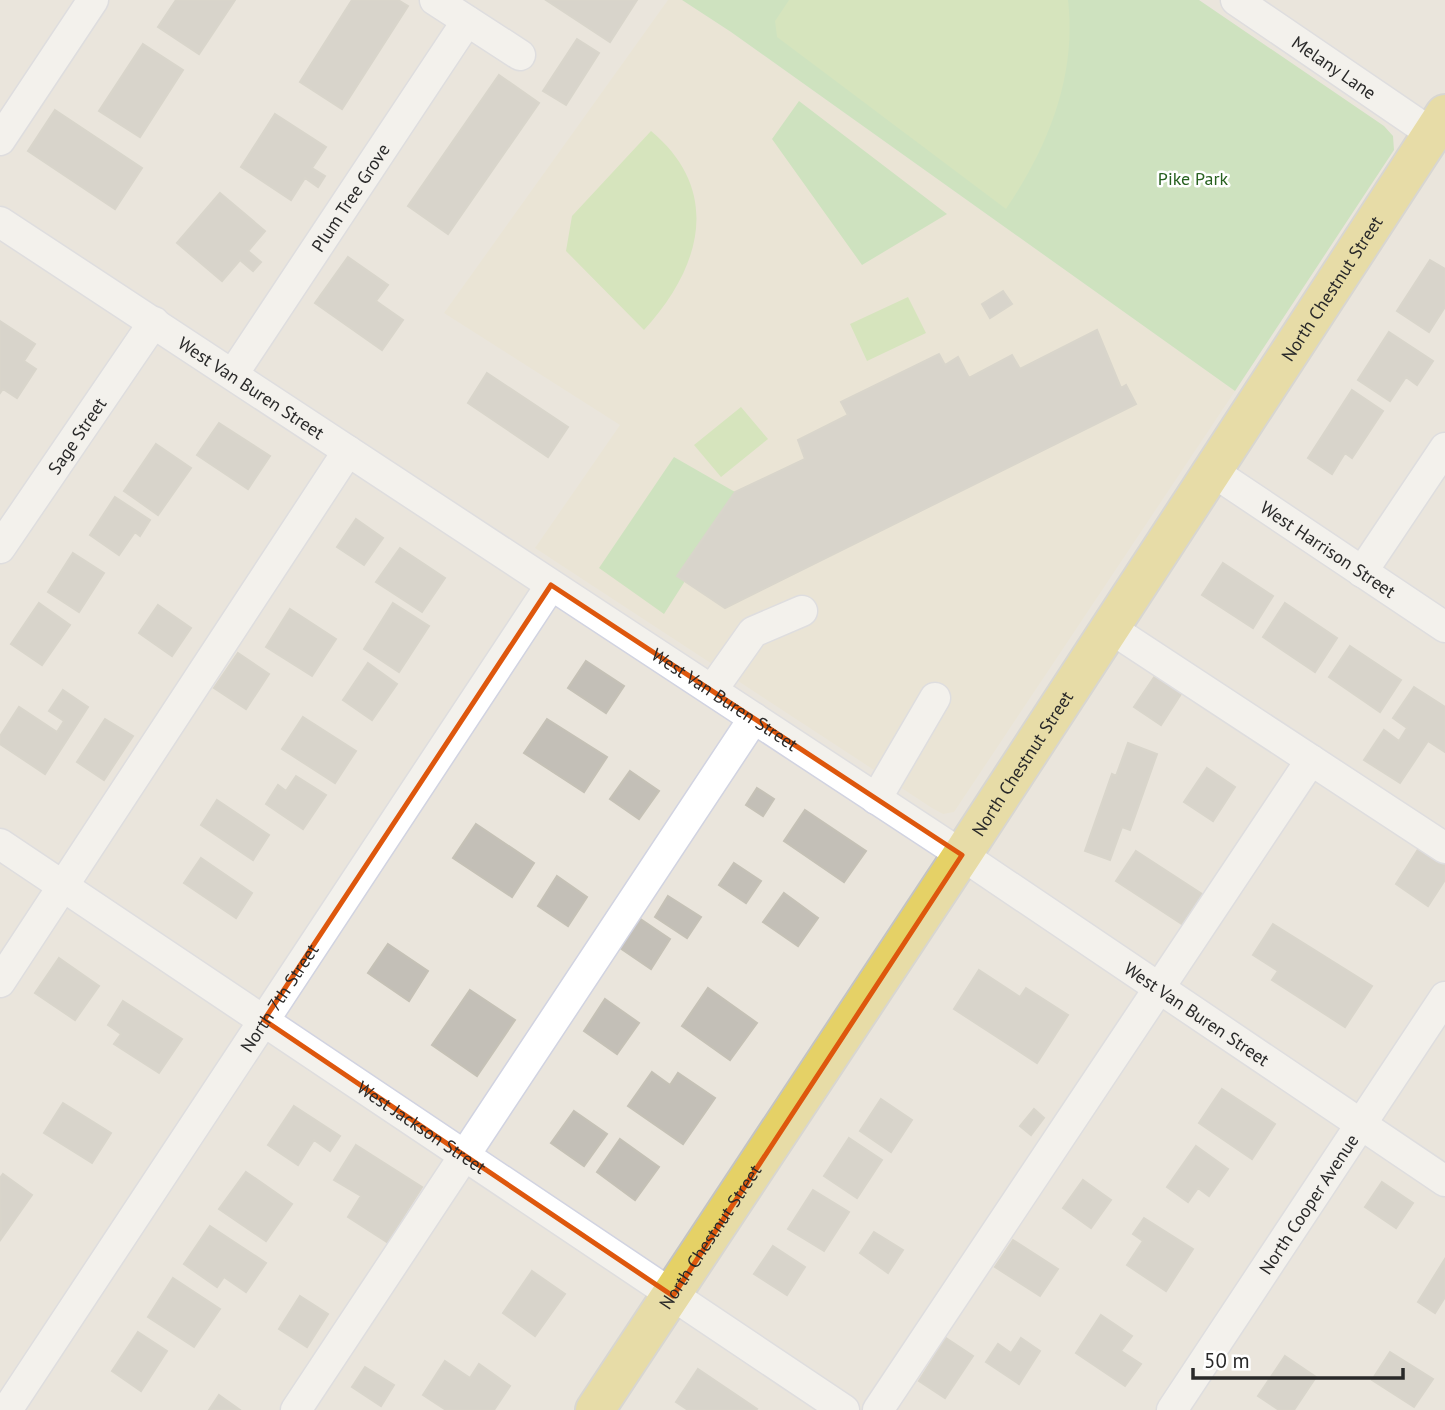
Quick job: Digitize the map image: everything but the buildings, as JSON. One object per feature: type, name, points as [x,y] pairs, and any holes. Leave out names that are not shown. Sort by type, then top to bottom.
[{"type":"main road","name":"North Chestnut Street","points":[[595,1410],[673,1296],[962,855],[1438,123]]},
{"type":"street","points":[[0,140],[93,0]]},
{"type":"street","points":[[435,0],[520,55]]},
{"type":"street","name":"Melany Lane","points":[[1236,0],[1438,123]]},
{"type":"street","name":"Plum Tree Grove","points":[[233,374],[467,21]]},
{"type":"street","name":"West Van Buren Street","points":[[0,222],[962,855],[1445,1181]]},
{"type":"street","name":"Sage Street","points":[[0,548],[154,322]]},
{"type":"street","points":[[1362,572],[1445,448]]},
{"type":"street","points":[[0,982],[348,450]]},
{"type":"street","name":"West Harrison Street","points":[[1212,471],[1445,627]]},
{"type":"street","name":"North 7th Street","points":[[7,1410],[551,585]]},
{"type":"street","points":[[712,690],[753,632],[802,611]]},
{"type":"street","points":[[1110,628],[1445,848]]},
{"type":"street","points":[[876,799],[935,698]]},
{"type":"street","points":[[296,1410],[754,718]]},
{"type":"street","points":[[878,1410],[1311,760]]},
{"type":"street","name":"West Jackson Street","points":[[0,844],[844,1410]]},
{"type":"street","name":"North Cooper Avenue","points":[[1172,1410],[1445,997]]},
{"type":"highlighted area","points":[[551,585],[962,855],[673,1296],[264,1020]]},
{"type":"shaded area","points":[[668,0],[682,0],[731,32],[1235,391],[954,812],[943,814],[932,808],[535,548],[620,425],[444,313]]},
{"type":"green space","name":"Pike Park","points":[[682,0],[1199,0],[1384,126],[1393,136],[1394,150],[1235,391],[731,32]]},
{"type":"green space","points":[[789,0],[1068,0],[1068,56],[1056,110],[1035,161],[1006,209],[777,37],[775,21]]},
{"type":"green space","points":[[799,101],[947,214],[862,265],[772,139]]},
{"type":"green space","points":[[651,131],[674,154],[688,179],[695,204],[696,230],[690,256],[679,281],[664,306],[644,330],[566,251],[572,216]]},
{"type":"green space","points":[[908,297],[926,333],[867,361],[850,324]]},
{"type":"green space","points":[[741,407],[768,439],[721,477],[694,445]]},
{"type":"green space","points":[[674,457],[735,492],[678,576],[685,581],[664,614],[599,568]]}]
